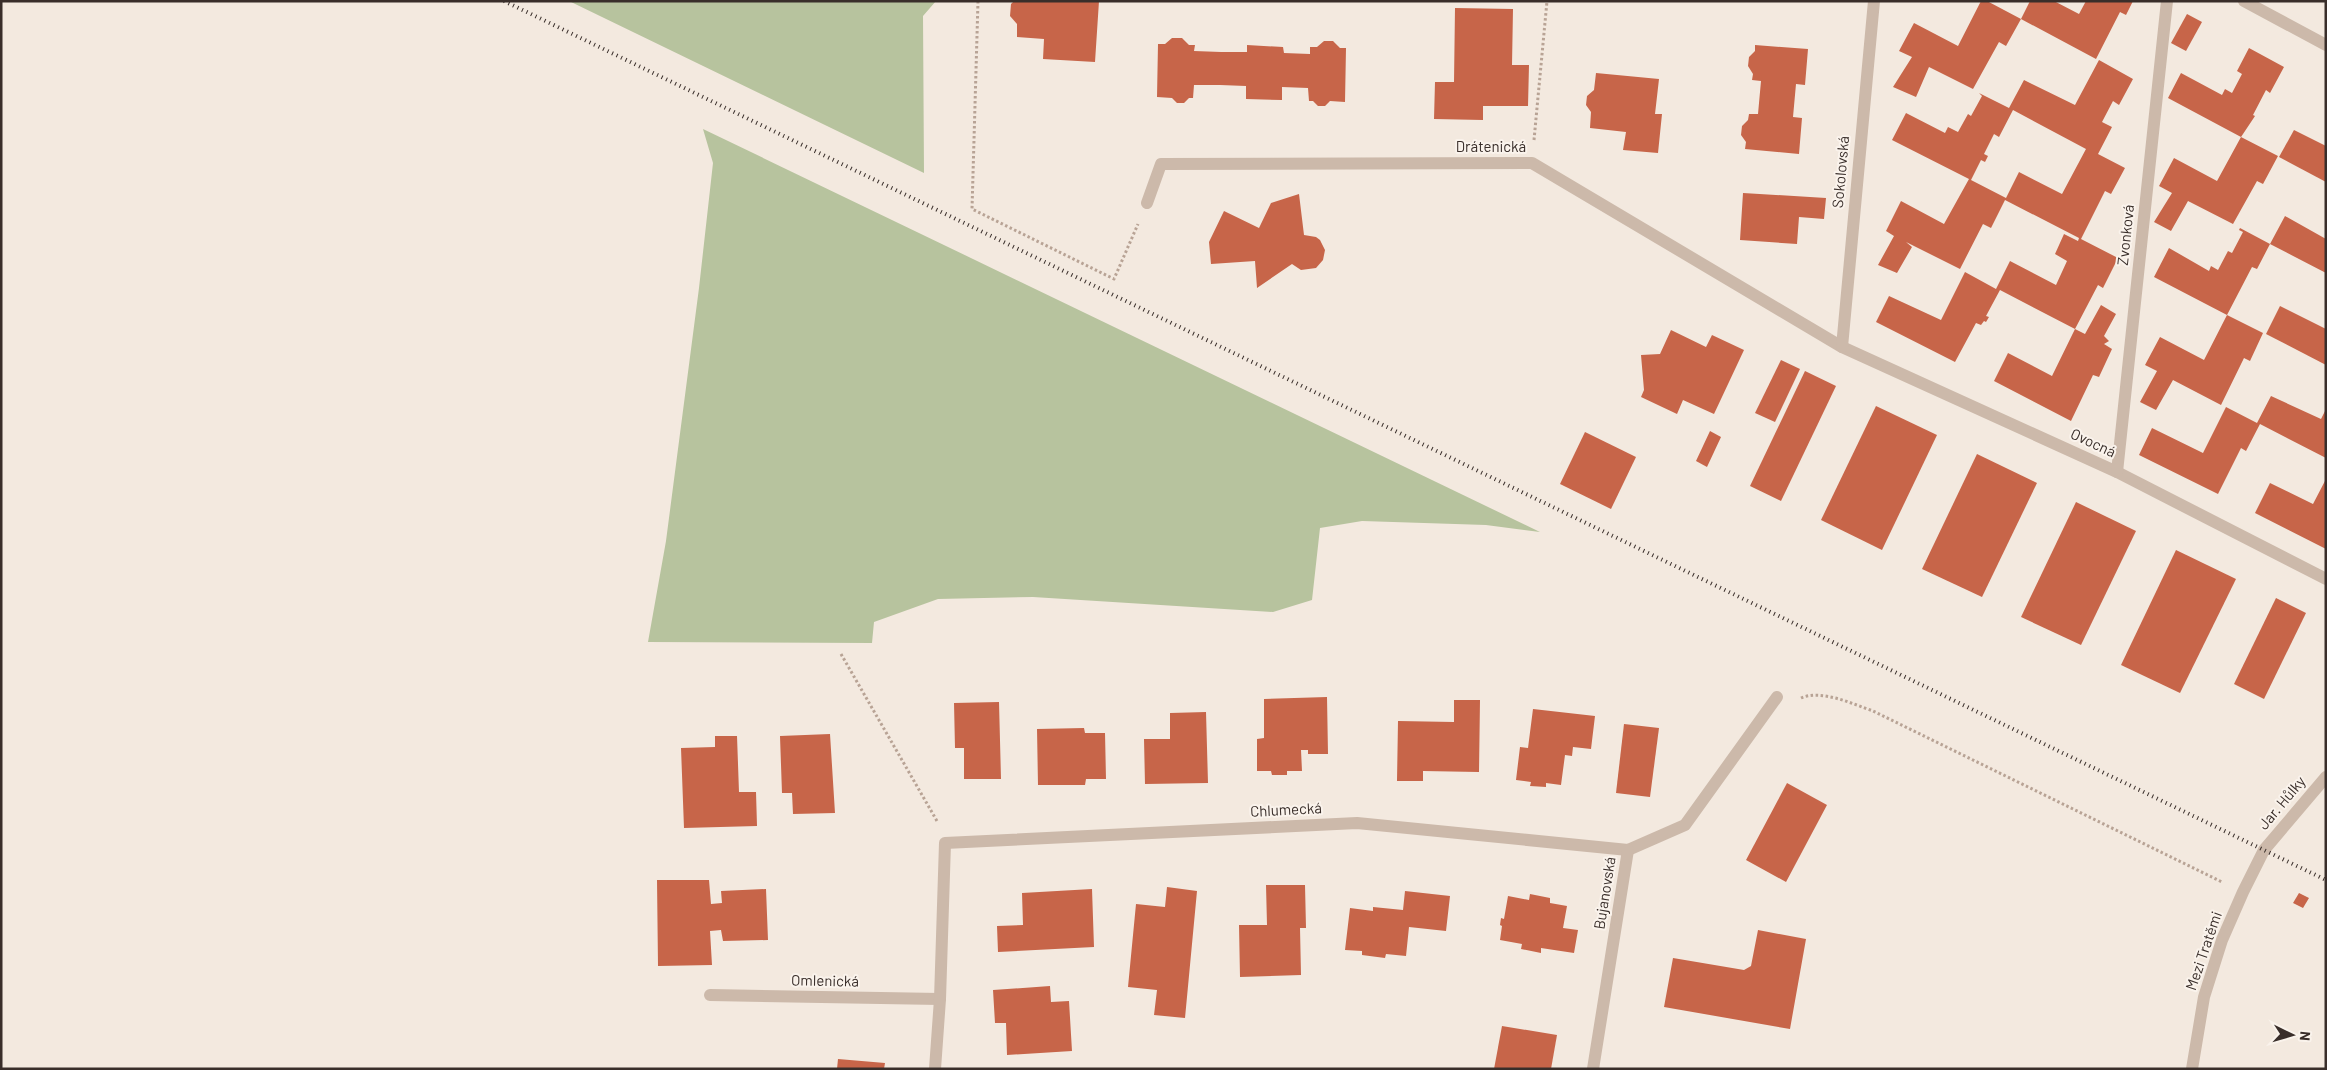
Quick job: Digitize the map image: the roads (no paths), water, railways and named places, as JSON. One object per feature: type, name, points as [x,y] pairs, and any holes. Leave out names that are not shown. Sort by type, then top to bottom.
[{"type":"street","name":"Sokolovská","points":[[1842,346],[1874,1]]},
{"type":"street","name":"Zvonková","points":[[2117,472],[2167,1]]},
{"type":"street","points":[[2244,1],[2326,45]]},
{"type":"street","name":"Drátenická","points":[[1147,203],[1161,164],[1532,163],[1842,346]]},
{"type":"street","name":"Ovocná","points":[[1842,346],[2117,472],[2326,579]]},
{"type":"street","name":"Bujanovská","points":[[1592,1069],[1628,850],[1685,825],[1777,697]]},
{"type":"street","name":"Jar. Hůlky","points":[[2264,850],[2326,777]]},
{"type":"street","name":"Chlumecká","points":[[940,999],[945,843],[1357,823],[1628,850]]},
{"type":"street","name":"Mezi Tratěmi","points":[[2192,1069],[2204,997],[2222,940],[2264,850]]},
{"type":"street","name":"Omlenická","points":[[710,996],[940,999]]},
{"type":"street","points":[[935,1069],[940,999]]},
{"type":"railway","points":[[504,1],[2326,880]]}]
